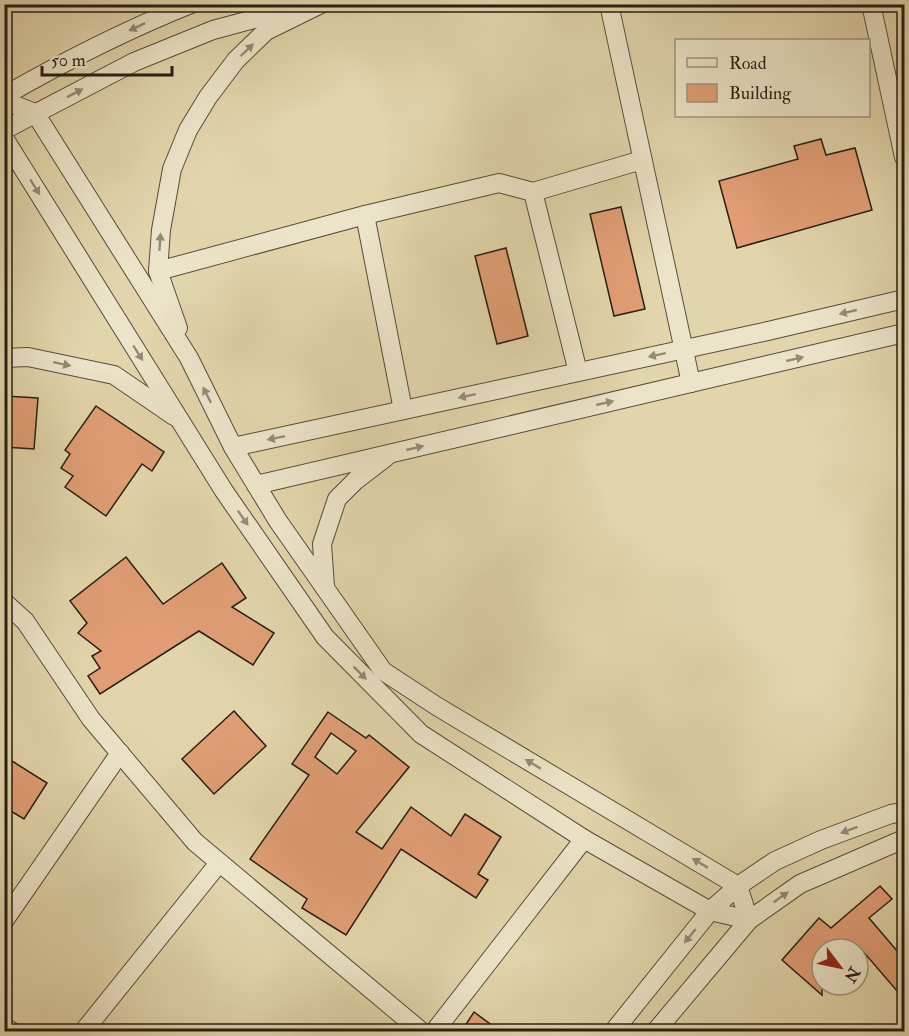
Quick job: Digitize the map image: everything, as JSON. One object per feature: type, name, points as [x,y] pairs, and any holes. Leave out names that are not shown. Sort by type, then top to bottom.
[{"type":"street","points":[[4,96],[66,60],[191,4]]},
{"type":"street","points":[[4,130],[134,62],[213,30],[307,4]]},
{"type":"street","points":[[189,358],[158,271],[161,230],[172,169],[188,130],[208,97],[236,60],[266,32],[321,4]]},
{"type":"street","points":[[609,4],[691,383]]},
{"type":"street","points":[[871,4],[904,157]]},
{"type":"street","points":[[4,101],[35,113],[189,358],[233,447],[278,521],[383,671],[448,713],[738,886],[749,920]]},
{"type":"street","points":[[4,138],[224,491],[325,637],[421,734],[584,839],[710,911],[749,920]]},
{"type":"street","points":[[158,271],[365,215],[500,183],[533,192],[642,160]]},
{"type":"street","points":[[533,192],[578,372]]},
{"type":"street","points":[[365,215],[403,410]]},
{"type":"street","points":[[233,447],[904,299]]},
{"type":"street","points":[[256,485],[904,333]]},
{"type":"street","points":[[4,358],[28,357],[114,375],[179,419]]},
{"type":"street","points":[[325,589],[322,544],[337,499],[390,453]]},
{"type":"street","points":[[4,602],[25,621],[91,719],[195,842],[422,1032]]},
{"type":"street","points":[[4,921],[120,753]]},
{"type":"street","points":[[613,1032],[710,911],[738,886],[775,861],[891,814],[904,812]]},
{"type":"street","points":[[434,1032],[584,839]]},
{"type":"street","points":[[656,1032],[749,920],[800,884],[904,839]]},
{"type":"street","points":[[83,1032],[219,863]]},
{"type":"street","points":[[4,1027],[13,1032]]},
{"type":"building","points":[[821,139],[826,155],[855,148],[872,210],[737,248],[719,181],[798,159],[794,146]]},
{"type":"building","points":[[621,207],[645,309],[614,316],[590,214]]},
{"type":"building","points":[[506,248],[528,336],[497,344],[475,256]]},
{"type":"building","points":[[4,396],[38,398],[34,449],[4,447]]},
{"type":"building","points":[[96,406],[164,452],[152,471],[142,464],[106,516],[65,487],[73,476],[61,468],[70,454],[65,450]]},
{"type":"building","points":[[126,557],[163,604],[222,563],[246,598],[232,607],[274,633],[253,665],[199,631],[100,694],[88,676],[100,668],[92,656],[101,651],[78,633],[87,623],[70,601]]},
{"type":"building","points":[[234,711],[266,746],[214,794],[182,759]]},
{"type":"building","points":[[328,712],[366,738],[369,735],[409,767],[356,832],[382,849],[411,807],[451,836],[465,814],[501,837],[478,874],[488,880],[476,898],[401,849],[346,935],[302,908],[307,899],[250,859],[309,775],[292,764]],"holes":[[[331,733],[356,751],[337,774],[315,757]]]},
{"type":"building","points":[[4,756],[47,783],[24,819],[4,807]]},
{"type":"building","points":[[880,886],[892,899],[869,918],[904,959],[904,999],[870,959],[870,937],[810,937],[810,984],[782,960],[819,918],[831,928]]},
{"type":"building","points":[[474,1012],[501,1032],[461,1032]]}]
